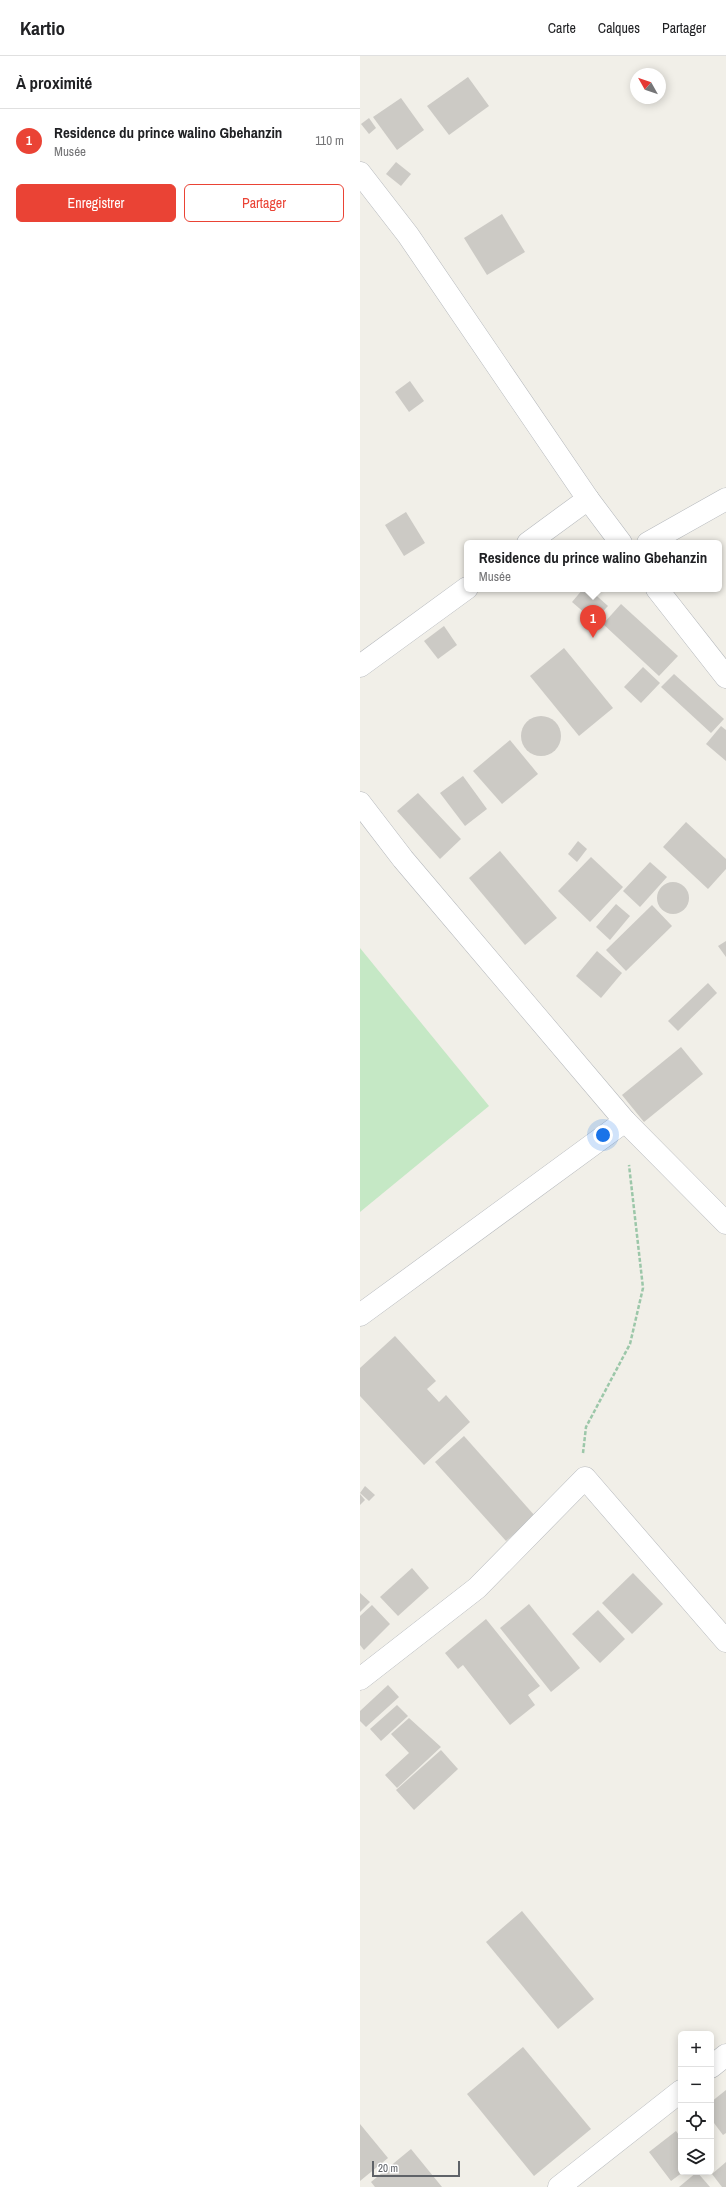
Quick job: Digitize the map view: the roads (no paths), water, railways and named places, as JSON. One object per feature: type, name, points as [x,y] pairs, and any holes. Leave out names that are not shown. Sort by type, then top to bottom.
[{"type":"street","points":[[360,173],[408,235],[588,499],[619,540]]},
{"type":"street","points":[[532,540],[588,499]]},
{"type":"street","points":[[653,540],[726,499]]},
{"type":"street","points":[[360,666],[464,590]]},
{"type":"street","points":[[659,592],[726,677]]},
{"type":"street","points":[[360,803],[403,859],[625,1120],[726,1222]]},
{"type":"street","points":[[360,1315],[625,1120]]},
{"type":"street","points":[[360,1679],[477,1588],[585,1478],[726,1640]]},
{"type":"street","points":[[714,2065],[726,2055]]},
{"type":"street","points":[[559,2187],[678,2093]]},
{"type":"place","name":"Residence du prince walino Gbehanzin","points":[[593,638]]}]
